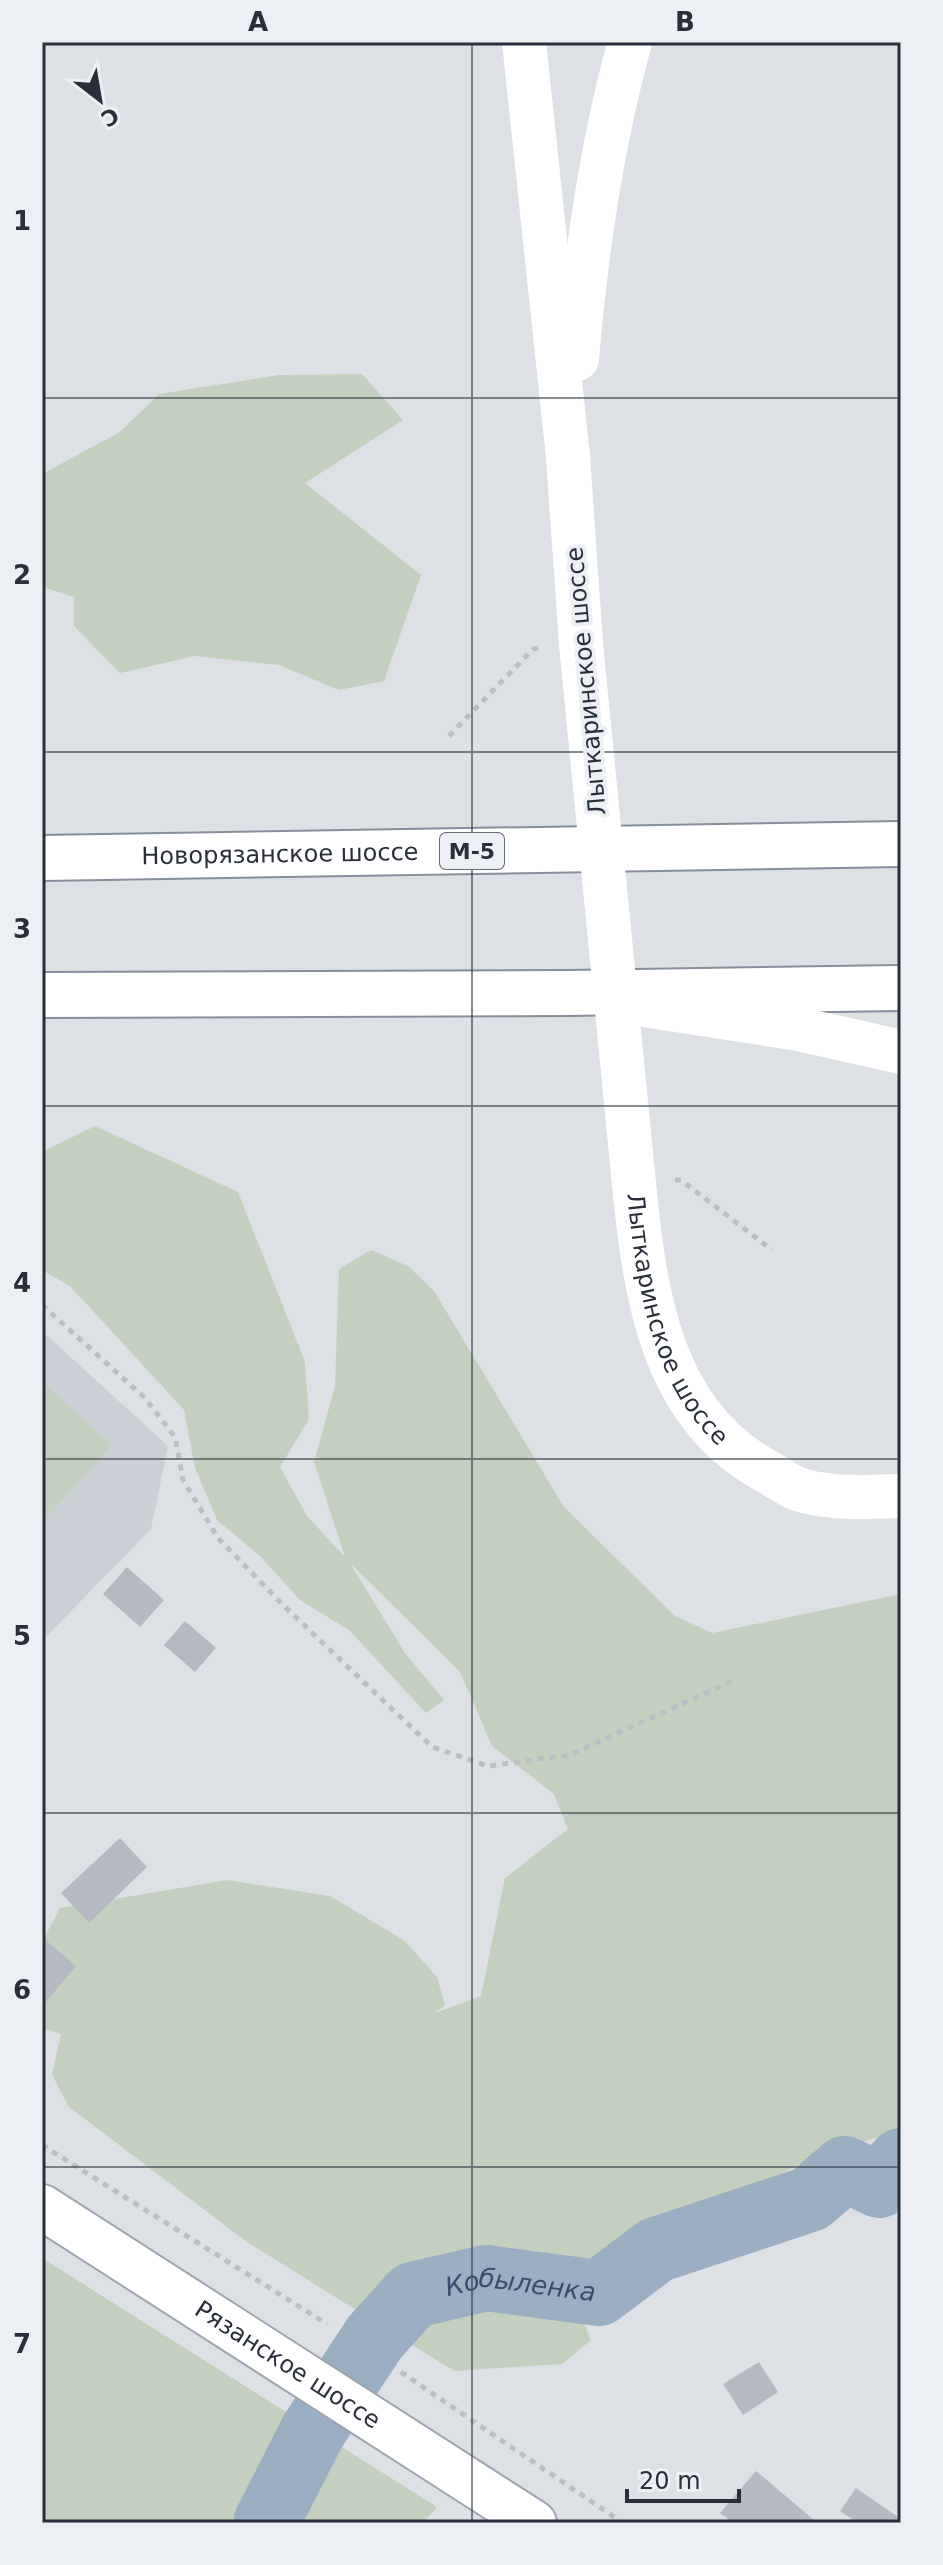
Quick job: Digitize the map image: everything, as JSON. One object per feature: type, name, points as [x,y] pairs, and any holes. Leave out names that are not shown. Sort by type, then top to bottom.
[{"type":"main road","name":"Лыткаринское шоссе","points":[[524,42],[568,457],[581,644],[634,1184],[641,1253],[652,1313],[674,1371],[702,1420],[747,1461],[802,1491],[855,1497],[901,1496]]},
{"type":"main road","name":"Лыткаринское шоссе","points":[[568,457],[592,216],[613,103],[630,42]]},
{"type":"main road","name":"Новорязанское шоссе","points":[[42,858],[901,844]]},
{"type":"main road","points":[[42,995],[901,988]]},
{"type":"main road","points":[[569,993],[799,1029],[901,1052]]},
{"type":"main road","name":"Лыткаринское шоссе","points":[[855,1497],[901,1483]]},
{"type":"main road","name":"Рязанское шоссе","points":[[42,2207],[534,2523]]},
{"type":"path","points":[[449,736],[533,649],[581,644]]},
{"type":"path","points":[[634,1184],[681,1180],[772,1250]]},
{"type":"path","points":[[42,1305],[144,1397],[175,1437],[183,1480],[218,1538],[283,1605],[432,1747],[488,1766],[570,1755],[734,1680]]},
{"type":"path","points":[[42,2145],[327,2324]]},
{"type":"path","points":[[401,2372],[623,2523]]},
{"type":"shaded area","points":[[42,1331],[168,1446],[151,1529],[42,1641]]},
{"type":"green space","points":[[362,374],[403,420],[305,483],[421,575],[384,681],[339,690],[279,665],[195,656],[120,673],[74,626],[74,597],[42,587],[42,474],[120,432],[159,394],[279,375]]},
{"type":"green space","points":[[95,1126],[238,1192],[305,1362],[309,1419],[280,1467],[307,1516],[345,1557],[314,1462],[335,1386],[339,1269],[371,1250],[408,1266],[434,1291],[564,1507],[675,1616],[712,1633],[901,1594],[901,2130],[812,2158],[652,2240],[559,2267],[591,2340],[562,2364],[454,2371],[247,2242],[69,2107],[52,2075],[61,2034],[42,2028],[42,1942],[60,1908],[227,1880],[330,1896],[405,1941],[437,1977],[445,2005],[435,2013],[481,1996],[505,1878],[568,1829],[554,1794],[492,1746],[460,1672],[350,1563],[405,1653],[444,1700],[426,1713],[349,1630],[300,1600],[261,1557],[217,1520],[195,1468],[184,1410],[70,1286],[42,1270],[42,1152]]},
{"type":"green space","points":[[42,1382],[112,1445],[42,1523]]},
{"type":"green space","points":[[42,2258],[437,2507],[423,2523],[42,2523]]},
{"type":"building","points":[[127,1567],[164,1600],[140,1627],[103,1594]]},
{"type":"building","points":[[185,1621],[216,1648],[195,1672],[164,1645]]},
{"type":"building","points":[[120,1838],[147,1867],[89,1923],[61,1893]]},
{"type":"building","points":[[42,1937],[76,1966],[45,2003],[42,2000]]},
{"type":"building","points":[[759,2362],[778,2392],[743,2415],[723,2384]]},
{"type":"building","points":[[756,2471],[814,2520],[812,2523],[733,2523],[720,2513]]},
{"type":"building","points":[[856,2488],[901,2519],[901,2523],[849,2523],[852,2519],[840,2511]]},
{"type":"waterway","name":"Кобыленка","points":[[266,2523],[313,2431],[375,2337],[413,2295],[486,2278],[599,2293],[656,2250],[810,2199],[845,2169],[879,2185],[901,2161]]}]
